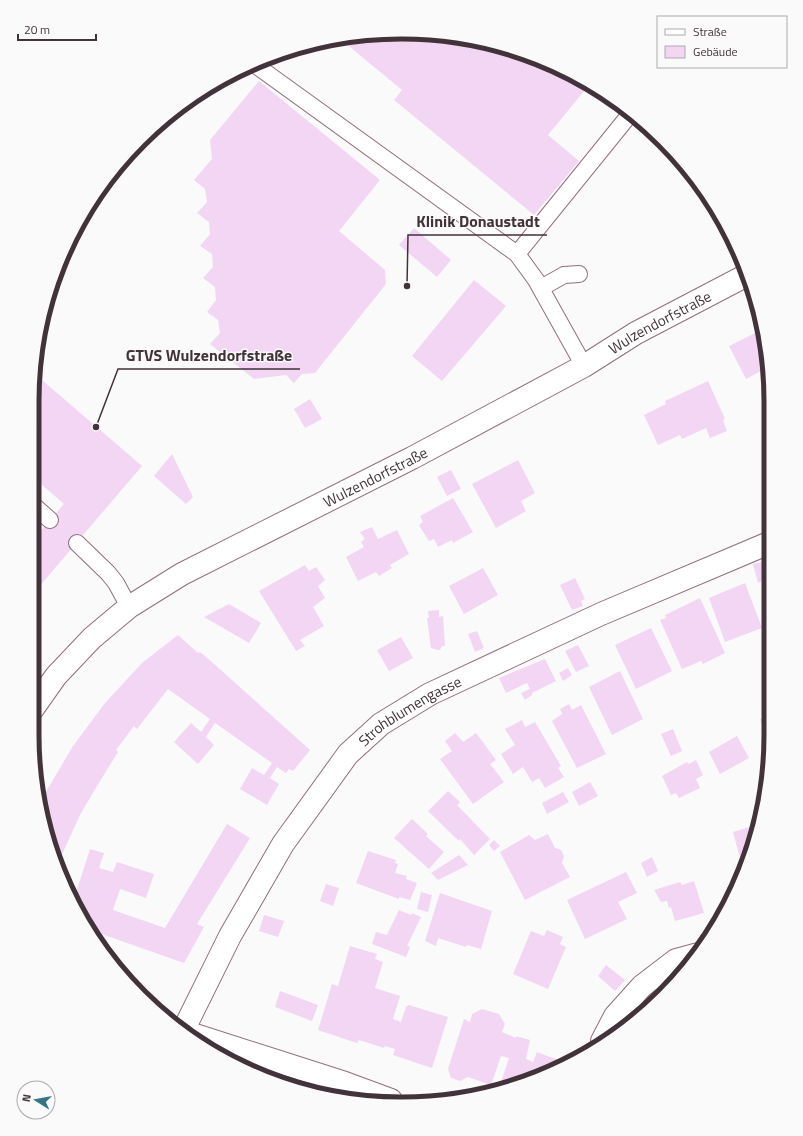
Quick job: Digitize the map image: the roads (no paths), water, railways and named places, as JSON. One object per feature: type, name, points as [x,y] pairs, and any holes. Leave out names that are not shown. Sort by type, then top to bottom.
[{"type":"street","name":"Wulzendorfstraße","points":[[39,700],[56,676],[92,638],[129,607],[182,574],[405,461],[584,366],[636,333],[742,278]]},
{"type":"street","name":"Strohblumengasse","points":[[186,1025],[230,936],[283,844],[348,754],[381,724],[430,694],[601,614],[764,546]]},
{"type":"street","points":[[606,1034],[615,1016],[642,986],[676,960],[688,957]]},
{"type":"street","points":[[202,1037],[345,1083],[380,1096]]},
{"type":"lane","points":[[260,68],[517,254],[541,288],[584,366]]},
{"type":"lane","points":[[517,254],[627,118]]},
{"type":"lane","points":[[541,288],[564,275],[579,274]]},
{"type":"lane","points":[[39,510],[50,520]]},
{"type":"lane","points":[[77,543],[108,573],[116,583],[129,607]]},
{"type":"place","name":"Klinik Donaustadt","points":[[407,286]]},
{"type":"place","name":"GTVS Wulzendorfstraße","points":[[96,427]]}]
